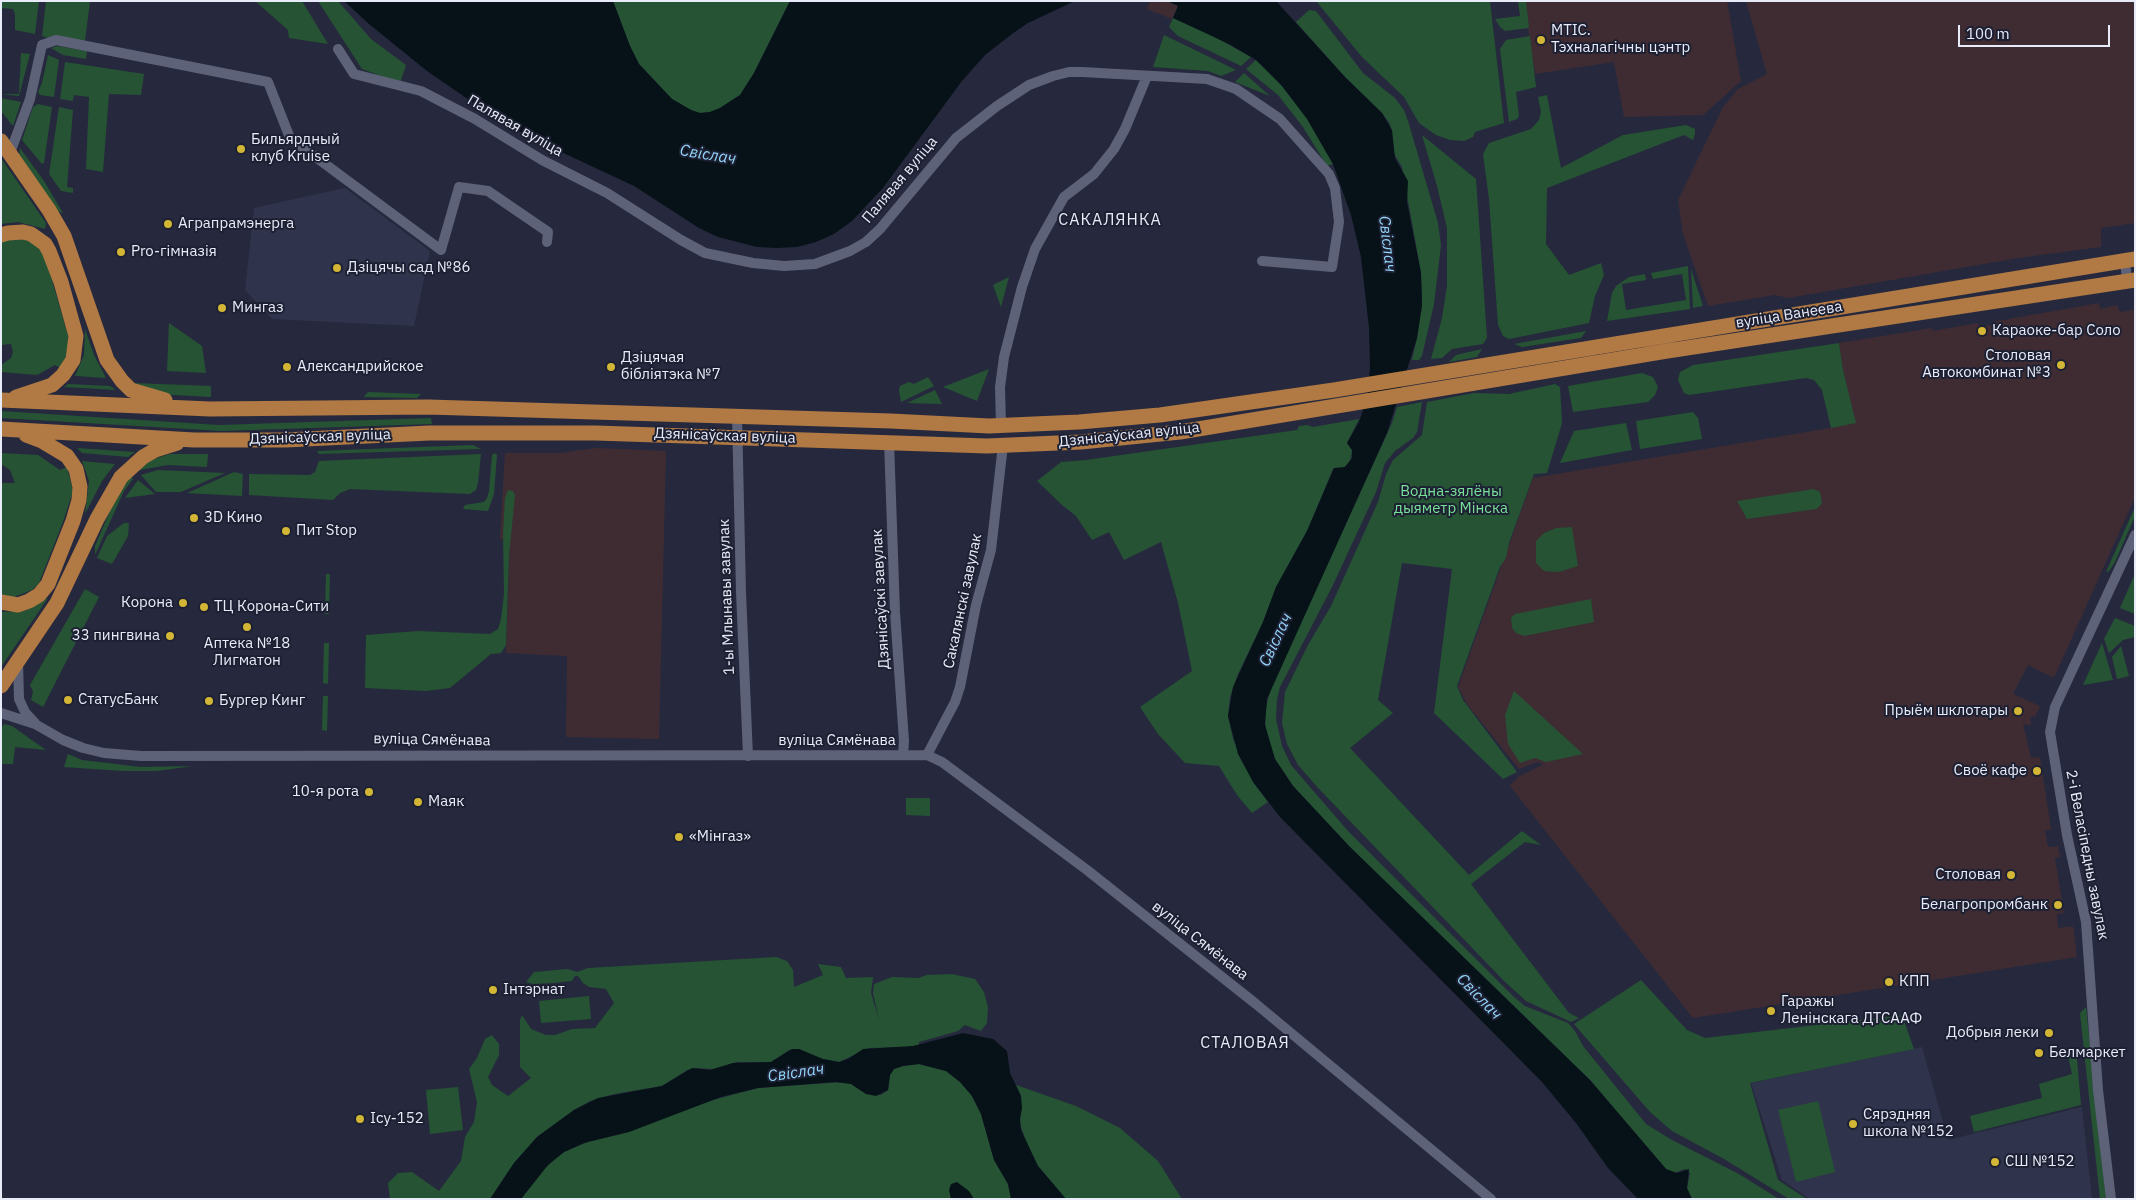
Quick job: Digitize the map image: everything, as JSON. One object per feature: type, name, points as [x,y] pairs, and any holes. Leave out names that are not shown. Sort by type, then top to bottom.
[{"type":"main road","points":[[5,147],[49,210],[64,236],[107,360],[122,381],[131,390],[147,396],[210,409]]},
{"type":"main road","points":[[1,235],[15,232],[31,234],[50,250],[69,307],[76,336],[73,360],[63,375],[52,385],[3,400]]},
{"type":"main road","name":"вуліца Ванеева","points":[[1443,372],[2130,260]]},
{"type":"main road","name":"вуліца Ванеева","points":[[1445,389],[1667,351],[2131,280]]},
{"type":"main road","name":"Дзянісаўская вуліца","points":[[3,400],[210,409],[428,407],[897,421],[1000,426],[1160,415],[1443,372]]},
{"type":"main road","name":"Дзянісаўская вуліца","points":[[4,429],[194,440],[285,440],[438,433],[596,433],[1003,445],[1081,442],[1180,432],[1445,389]]},
{"type":"main road","points":[[884,441],[888,431],[897,421]]},
{"type":"main road","points":[[1,602],[18,605],[29,601],[38,595],[48,584],[73,521],[79,500],[80,488],[76,469],[67,456],[42,441],[4,429]]},
{"type":"main road","points":[[1,686],[57,603],[97,519],[121,477],[143,457],[155,450],[168,445],[194,440]]},
{"type":"street","points":[[5,147],[30,99],[42,45],[56,40],[268,82],[290,138],[441,250],[459,187],[488,191],[548,232],[547,242]]},
{"type":"street","name":"Палявая вуліца","points":[[338,49],[354,74],[421,91],[429,95],[475,119],[542,160],[607,193],[705,253],[753,263],[784,266],[815,264],[850,251],[866,242],[880,229],[956,138],[996,106],[1029,85],[1069,72],[1207,79],[1236,88],[1280,119],[1329,174],[1335,188],[1338,212],[1332,268],[1262,261]]},
{"type":"street","points":[[1000,426],[1000,382],[1004,357],[1022,287],[1035,249],[1064,197],[1094,174],[1114,149],[1126,129],[1147,76]]},
{"type":"street","points":[[2130,260],[2131,280]]},
{"type":"street","points":[[1665,335],[1667,351]]},
{"type":"street","name":"1-ы Млынавы завулак","points":[[737,416],[741,592],[748,756]]},
{"type":"street","name":"Дзянісаўскі завулак","points":[[884,441],[904,741],[903,756]]},
{"type":"street","name":"Сакалянскі завулак","points":[[927,755],[951,711],[960,687],[976,605],[991,550],[1003,445]]},
{"type":"street","name":"2-і Веласіпедны завулак","points":[[2111,1199],[2098,1090],[2086,922],[2067,835],[2050,732],[2055,708],[2135,535]]},
{"type":"street","name":"вуліца Сямёнава","points":[[18,662],[19,699],[25,712],[35,724]]},
{"type":"street","name":"вуліца Сямёнава","points":[[1,713],[35,724],[63,740],[83,748],[104,753],[141,756],[927,755],[942,762],[1133,907],[1256,1004],[1491,1199]]},
{"type":"shaded area","points":[[1150,1],[1167,1],[1178,6],[1172,19],[1147,9]]},
{"type":"shaded area","points":[[1524,1],[1727,1],[1741,81],[1703,115],[1624,117],[1614,62],[1535,74]]},
{"type":"shaded area","points":[[1746,1],[2135,1],[2135,223],[2101,228],[2101,247],[2018,258],[1788,298],[1775,295],[1708,306],[1683,234],[1678,200],[1723,107],[1738,89],[1767,74]]},
{"type":"shaded area","name":"Дзіцячы сад №86","points":[[345,188],[430,251],[414,326],[272,319],[245,290],[254,208]]},
{"type":"shaded area","points":[[2099,303],[2100,309],[2117,305],[2120,312],[2135,310],[2135,497],[2054,678],[2028,665],[2013,694],[2040,706],[2035,717],[2032,716],[2030,719],[2031,725],[2023,724],[2031,758],[2040,757],[2051,829],[2045,831],[2048,847],[2058,846],[2060,857],[2055,858],[2064,913],[2057,914],[2058,928],[2073,926],[2077,957],[1693,1018],[1510,786],[1518,777],[1544,764],[1537,762],[1519,769],[1467,704],[1458,687],[1533,478],[1836,427],[1843,370],[1839,343],[1932,328],[1932,331],[1978,323],[1979,327],[1992,325],[1992,322]]},
{"type":"shaded area","points":[[597,448],[666,451],[659,739],[566,737],[567,656],[506,653],[510,539],[500,539],[505,453],[560,453]]},
{"type":"shaded area","name":"Сярэдняя школа №152","points":[[1922,1047],[1948,1140],[2082,1107],[2092,1199],[1810,1199],[1782,1180],[1751,1083]]},
{"type":"green space","points":[[1,1],[39,1],[35,34],[15,30],[15,14],[13,9],[1,8]]},
{"type":"green space","points":[[46,1],[90,1],[85,41],[56,36],[48,38],[42,36]]},
{"type":"green space","points":[[255,1],[302,1],[328,44],[289,38],[288,30]]},
{"type":"green space","points":[[318,1],[338,1],[371,39],[406,65],[400,83],[362,69]]},
{"type":"green space","points":[[613,1],[790,1],[754,73],[740,95],[720,108],[700,113],[672,99],[639,64]]},
{"type":"green space","points":[[1316,1],[1490,1],[1504,123],[1475,132],[1473,137],[1464,141],[1450,140],[1436,135],[1419,123],[1404,97],[1362,57]]},
{"type":"green space","points":[[1518,1],[1526,1],[1529,28],[1505,31],[1495,19],[1520,16]]},
{"type":"green space","points":[[1309,10],[1316,11],[1363,73],[1395,98],[1404,110],[1408,121],[1438,223],[1441,245],[1434,304],[1422,356],[1419,360],[1412,360],[1422,297],[1421,273],[1402,167],[1393,152],[1390,124],[1382,113],[1345,77],[1296,22]]},
{"type":"green space","points":[[1173,18],[1204,31],[1251,57],[1241,66],[1178,36],[1169,27]]},
{"type":"green space","points":[[1164,35],[1236,70],[1221,76],[1208,71],[1153,67]]},
{"type":"green space","points":[[1530,36],[1536,87],[1516,92],[1519,116],[1517,119],[1509,122],[1500,49],[1506,40]]},
{"type":"green space","points":[[57,46],[87,51],[86,59],[63,55],[51,48]]},
{"type":"green space","points":[[21,53],[30,54],[19,96],[1,94],[19,94]]},
{"type":"green space","points":[[48,55],[59,60],[54,97],[40,95],[38,92],[42,83]]},
{"type":"green space","points":[[1256,60],[1270,72],[1295,101],[1333,164],[1327,166],[1303,127],[1278,95],[1246,69]]},
{"type":"green space","points":[[65,62],[144,74],[141,95],[109,94],[103,172],[86,169],[89,97],[74,95],[73,101],[60,99]]},
{"type":"green space","points":[[1244,73],[1270,96],[1235,82]]},
{"type":"green space","points":[[1547,95],[1561,168],[1623,135],[1686,125],[1695,129],[1695,134],[1693,140],[1684,135],[1547,188],[1546,244],[1569,275],[1601,263],[1604,275],[1595,296],[1589,323],[1509,339],[1503,336],[1498,325],[1489,199],[1483,154],[1489,143],[1531,129],[1539,120],[1541,112],[1538,97]]},
{"type":"green space","points":[[1,98],[21,102],[13,126],[1,111]]},
{"type":"green space","points":[[38,104],[52,107],[44,163],[42,164],[22,140],[33,107]]},
{"type":"green space","points":[[59,107],[73,110],[67,187],[73,188],[73,193],[61,191],[49,174]]},
{"type":"green space","points":[[1422,135],[1476,179],[1487,338],[1483,344],[1452,349],[1442,358],[1431,359],[1442,318],[1447,286],[1447,228]]},
{"type":"green space","points":[[20,148],[44,181],[63,213],[59,212],[19,155]]},
{"type":"green space","points":[[1,158],[46,223],[45,229],[18,222],[1,224]]},
{"type":"green space","points":[[26,240],[36,245],[45,256],[69,339],[69,355],[60,368],[55,365],[37,375],[1,372],[1,365],[11,358],[13,352],[11,344],[1,345],[1,241]]},
{"type":"green space","points":[[1688,266],[1690,309],[1607,321],[1612,293],[1616,286],[1629,277],[1645,274],[1646,280],[1622,284],[1626,310],[1686,300],[1682,274],[1653,279],[1651,273]]},
{"type":"green space","points":[[1691,269],[1703,306],[1693,308]]},
{"type":"green space","points":[[1009,277],[1001,307],[993,285]]},
{"type":"green space","points":[[169,323],[202,346],[206,373],[167,371]]},
{"type":"green space","points":[[85,329],[94,355],[106,378],[75,376],[84,355]]},
{"type":"green space","points":[[1586,331],[1581,338],[1522,347],[1514,344]]},
{"type":"green space","points":[[1839,343],[1843,370],[1856,423],[1831,428],[1822,390],[1814,380],[1806,378],[1689,395],[1684,393],[1678,380],[1680,372],[1693,365]]},
{"type":"green space","points":[[1482,349],[1477,357],[1449,362],[1456,355]]},
{"type":"green space","points":[[989,369],[977,401],[943,387]]},
{"type":"green space","points":[[1642,373],[1653,377],[1658,387],[1655,395],[1648,402],[1573,412],[1568,386]]},
{"type":"green space","points":[[928,377],[934,386],[901,402],[900,386],[909,382],[914,384]]},
{"type":"green space","points":[[133,383],[211,386],[211,397],[156,394]]},
{"type":"green space","points":[[68,384],[110,386],[116,390],[64,387]]},
{"type":"green space","name":"Водна-зялёны дыяметр Мінска","points":[[1555,384],[1560,387],[1562,423],[1547,473],[1534,474],[1509,543],[1506,558],[1500,567],[1457,686],[1463,700],[1517,772],[1503,779],[1434,713],[1452,569],[1402,563],[1378,700],[1393,713],[1350,748],[1469,875],[1522,831],[1541,845],[1525,842],[1471,884],[1569,1013],[1579,1018],[1571,1022],[1526,1001],[1504,981],[1298,765],[1287,744],[1282,723],[1285,692],[1308,645],[1331,606],[1378,502],[1386,474],[1393,460],[1422,435],[1427,402],[1474,393],[1509,394]]},
{"type":"green space","points":[[935,390],[942,404],[907,403]]},
{"type":"green space","points":[[368,392],[421,394],[417,398],[364,397]]},
{"type":"green space","name":"Водна-зялёны дыяметр Мінска","points":[[1422,402],[1417,432],[1413,438],[1395,451],[1385,463],[1376,492],[1332,587],[1280,687],[1276,719],[1282,746],[1291,765],[1348,831],[1514,997],[1525,1006],[1568,1023],[1583,1046],[1646,1124],[1672,1140],[1739,1174],[1779,1199],[1692,1199],[1687,1188],[1690,1173],[1685,1169],[1674,1173],[1666,1169],[1590,1080],[1350,847],[1293,786],[1275,759],[1264,717],[1270,690],[1392,423],[1397,407]]},
{"type":"green space","points":[[1,411],[219,425],[431,418],[432,424],[222,431],[1,418]]},
{"type":"green space","points":[[1693,412],[1698,418],[1702,439],[1640,449],[1636,421]]},
{"type":"green space","points":[[1359,419],[1347,443],[1352,450],[1350,462],[1342,469],[1333,469],[1307,531],[1276,587],[1263,622],[1238,674],[1230,697],[1228,716],[1233,739],[1253,782],[1268,802],[1252,813],[1237,795],[1219,766],[1185,763],[1158,734],[1140,707],[1192,671],[1178,603],[1161,542],[1124,560],[1109,532],[1092,540],[1076,516],[1037,481],[1061,462],[1297,430],[1299,426],[1307,425],[1313,427]]},
{"type":"green space","points":[[1626,423],[1632,450],[1560,463],[1574,431]]},
{"type":"green space","points":[[473,445],[481,449],[319,454],[317,451]]},
{"type":"green space","points":[[77,448],[135,452],[128,457],[82,453]]},
{"type":"green space","points":[[1,453],[38,455],[60,470],[67,467],[73,491],[39,583],[32,590],[14,597],[1,595],[1,483],[15,483],[10,470],[1,464]]},
{"type":"green space","points":[[495,453],[497,455],[494,494],[488,511],[463,509],[465,505],[484,502],[487,498],[492,455]]},
{"type":"green space","points":[[170,454],[208,454],[207,467],[168,465],[140,470],[138,467],[147,461]]},
{"type":"green space","points":[[481,454],[478,483],[476,490],[470,494],[350,489],[340,493],[333,500],[249,495],[249,474],[310,475],[315,472],[319,461]]},
{"type":"green space","points":[[82,461],[115,464],[102,481],[85,514],[89,481]]},
{"type":"green space","points":[[158,470],[225,473],[181,492],[156,492],[141,475]]},
{"type":"green space","points":[[234,472],[243,474],[242,496],[187,493]]},
{"type":"green space","points":[[130,476],[133,479],[124,491],[95,555],[95,546],[110,511],[120,490]]},
{"type":"green space","points":[[138,480],[155,494],[125,498]]},
{"type":"green space","points":[[1814,489],[1820,492],[1822,502],[1816,509],[1747,519],[1737,501]]},
{"type":"green space","points":[[508,490],[513,491],[515,495],[509,556],[506,645],[501,653],[491,654],[450,688],[426,691],[365,688],[366,635],[418,631],[490,634],[498,629],[504,594],[503,534],[505,498]]},
{"type":"green space","points":[[2135,507],[2135,516],[2115,562],[2109,571],[2106,572]]},
{"type":"green space","points":[[124,523],[129,523],[128,536],[112,564],[97,558],[107,536]]},
{"type":"green space","points":[[1572,527],[1578,566],[1559,572],[1544,571],[1536,563],[1536,541],[1544,533],[1556,528]]},
{"type":"green space","points":[[326,574],[330,574],[329,614],[325,614]]},
{"type":"green space","points":[[2135,576],[2135,614],[2120,608]]},
{"type":"green space","points":[[85,589],[99,597],[43,707],[31,700],[33,692],[30,685]]},
{"type":"green space","points":[[48,598],[1,667],[1,612],[24,611]]},
{"type":"green space","points":[[1591,599],[1594,622],[1524,636],[1516,633],[1512,628],[1511,618],[1515,614]]},
{"type":"green space","points":[[2115,618],[2135,626],[2135,637],[2123,640],[2109,653],[2104,639]]},
{"type":"green space","points":[[324,643],[329,643],[328,684],[323,683]]},
{"type":"green space","points":[[2102,643],[2113,680],[2083,685]]},
{"type":"green space","points":[[2121,646],[2129,676],[2117,679],[2112,657]]},
{"type":"green space","points":[[1514,691],[1583,754],[1546,762],[1535,758],[1520,763],[1508,744],[1505,715]]},
{"type":"green space","points":[[323,696],[328,696],[327,731],[322,730]]},
{"type":"green space","points":[[4,724],[12,726],[46,750],[15,747],[13,764],[1,764],[1,729]]},
{"type":"green space","points":[[68,754],[82,760],[141,767],[193,766],[157,771],[64,767]]},
{"type":"green space","points":[[906,798],[930,798],[930,816],[906,815]]},
{"type":"green space","points":[[776,957],[787,961],[793,970],[794,987],[823,975],[818,964],[841,967],[846,978],[873,977],[871,993],[879,1020],[873,993],[874,984],[892,977],[918,978],[927,975],[952,974],[975,979],[984,992],[988,1007],[987,1023],[981,1031],[965,1025],[958,1031],[919,1042],[919,1045],[869,1048],[839,1062],[818,1058],[799,1049],[789,1050],[771,1062],[737,1062],[714,1069],[697,1068],[687,1070],[662,1086],[614,1094],[590,1101],[574,1110],[537,1137],[514,1163],[490,1199],[390,1199],[388,1183],[398,1173],[412,1172],[439,1191],[461,1161],[465,1137],[474,1122],[477,1102],[469,1069],[477,1058],[485,1039],[492,1035],[499,1044],[499,1055],[488,1077],[492,1085],[508,1096],[531,1078],[520,1067],[520,1020],[522,1015],[531,1029],[546,1035],[555,1035],[572,1029],[595,1028],[614,1003],[606,989],[589,987],[578,976],[575,976],[572,981],[533,984],[526,982],[534,972],[568,969],[577,972],[588,968]]},
{"type":"green space","points":[[1641,980],[1687,1030],[1705,1038],[1902,1015],[1914,1049],[1750,1083],[1778,1180],[1807,1199],[1789,1199],[1724,1159],[1672,1131],[1650,1112],[1574,1024]]},
{"type":"green space","points":[[589,996],[591,1019],[541,1023],[539,1001]]},
{"type":"green space","points":[[2086,1007],[2106,1199],[2100,1199],[2080,1013]]},
{"type":"green space","points":[[2067,1052],[2077,1059],[2081,1105],[1974,1132],[1970,1116],[2042,1098],[2039,1084],[2072,1074]]},
{"type":"green space","points":[[919,1064],[946,1071],[960,1082],[972,1096],[981,1114],[994,1160],[1008,1184],[1011,1199],[521,1199],[540,1173],[564,1152],[595,1139],[629,1132],[698,1104],[758,1088],[843,1082],[851,1084],[866,1094],[881,1095],[888,1090],[890,1075],[894,1069]]},
{"type":"green space","points":[[1016,1085],[1076,1106],[1120,1128],[1158,1161],[1182,1199],[1066,1199],[1038,1166],[1027,1144],[1020,1124],[1021,1096]]},
{"type":"green space","points":[[458,1087],[463,1130],[430,1134],[426,1090]]},
{"type":"green space","points":[[1818,1101],[1835,1172],[1796,1182],[1778,1110]]},
{"type":"water","name":"Свіслач","points":[[344,1],[613,1],[639,64],[672,99],[700,113],[720,108],[740,95],[754,73],[790,1],[1075,1],[1028,23],[985,55],[962,81],[883,188],[852,221],[834,234],[816,242],[797,247],[777,248],[757,247],[718,237],[699,228],[634,186],[527,136],[491,115],[427,71]]},
{"type":"water","name":"Свіслач","points":[[1167,1],[1276,1],[1345,77],[1382,113],[1392,130],[1395,158],[1408,181],[1407,202],[1421,273],[1422,306],[1417,338],[1387,433],[1267,699],[1265,725],[1275,759],[1293,786],[1350,847],[1590,1080],[1666,1169],[1677,1173],[1689,1169],[1687,1188],[1692,1199],[1638,1199],[1608,1168],[1576,1123],[1542,1082],[1280,817],[1253,782],[1238,754],[1228,716],[1233,687],[1263,622],[1276,587],[1307,531],[1334,468],[1345,467],[1352,458],[1352,450],[1347,443],[1359,422],[1367,398],[1370,367],[1369,328],[1361,257],[1351,215],[1333,164],[1307,119],[1282,86],[1256,60],[1229,44],[1173,18],[1178,6]]},
{"type":"water","name":"Свіслач","points":[[963,1033],[993,1039],[1007,1051],[1010,1073],[1021,1096],[1021,1130],[1038,1166],[1066,1199],[1011,1199],[1008,1184],[994,1160],[981,1114],[972,1096],[960,1082],[946,1071],[919,1064],[894,1069],[890,1075],[888,1090],[876,1096],[866,1094],[851,1084],[835,1082],[758,1088],[721,1097],[629,1132],[584,1143],[564,1152],[548,1165],[521,1199],[490,1199],[514,1163],[537,1137],[574,1110],[598,1098],[662,1086],[692,1068],[710,1070],[733,1063],[771,1062],[792,1049],[799,1049],[823,1059],[839,1062],[848,1059],[863,1049],[913,1046]]},
{"type":"water","points":[[957,1182],[969,1191],[974,1199],[951,1199],[949,1190],[951,1184]]},
{"type":"place","name":"МТІС. Тэхналагічны цэнтр","points":[[1541,40]]},
{"type":"place","name":"Бильярдный клуб Kruise","points":[[241,149]]},
{"type":"place","name":"Аграпрамэнерга","points":[[168,224]]},
{"type":"place","name":"Pro-гімназія","points":[[121,252]]},
{"type":"place","name":"Дзіцячы сад №86","points":[[337,268]]},
{"type":"place","name":"Мингаз","points":[[222,308]]},
{"type":"place","name":"Караоке-бар Соло","points":[[1982,331]]},
{"type":"place","name":"Столовая Автокомбинат №3","points":[[2061,365]]},
{"type":"place","name":"Александрийское","points":[[287,367]]},
{"type":"place","name":"Дзіцячая бібліятэка №7","points":[[611,367]]},
{"type":"place","name":"3D Кино","points":[[194,518]]},
{"type":"place","name":"Пит Stop","points":[[286,531]]},
{"type":"place","name":"Корона","points":[[183,603]]},
{"type":"place","name":"ТЦ Корона-Сити","points":[[204,607]]},
{"type":"place","name":"Аптека №18 Лигматон","points":[[247,627]]},
{"type":"place","name":"33 пингвина","points":[[170,636]]},
{"type":"place","name":"СтатусБанк","points":[[68,700]]},
{"type":"place","name":"Бургер Кинг","points":[[209,701]]},
{"type":"place","name":"Прыём шклотары","points":[[2018,711]]},
{"type":"place","name":"Своё кафе","points":[[2037,771]]},
{"type":"place","name":"10-я рота","points":[[369,792]]},
{"type":"place","name":"Маяк","points":[[418,802]]},
{"type":"place","name":"«Мінгаз»","points":[[679,837]]},
{"type":"place","name":"Столовая","points":[[2011,875]]},
{"type":"place","name":"Белагропромбанк","points":[[2058,905]]},
{"type":"place","name":"КПП","points":[[1889,982]]},
{"type":"place","name":"Інтэрнат","points":[[493,990]]},
{"type":"place","name":"Гаражы Ленінскага ДТСААФ","points":[[1771,1011]]},
{"type":"place","name":"Добрыя леки","points":[[2049,1033]]},
{"type":"place","name":"Белмаркет","points":[[2039,1053]]},
{"type":"place","name":"Ісу-152","points":[[360,1119]]},
{"type":"place","name":"Сярэдняя школа №152","points":[[1853,1124]]},
{"type":"place","name":"СШ №152","points":[[1995,1162]]},
{"type":"district","name":"САКАЛЯНКА","points":[[1110,220]]},
{"type":"district","name":"СТАЛОВАЯ","points":[[1245,1043]]}]
